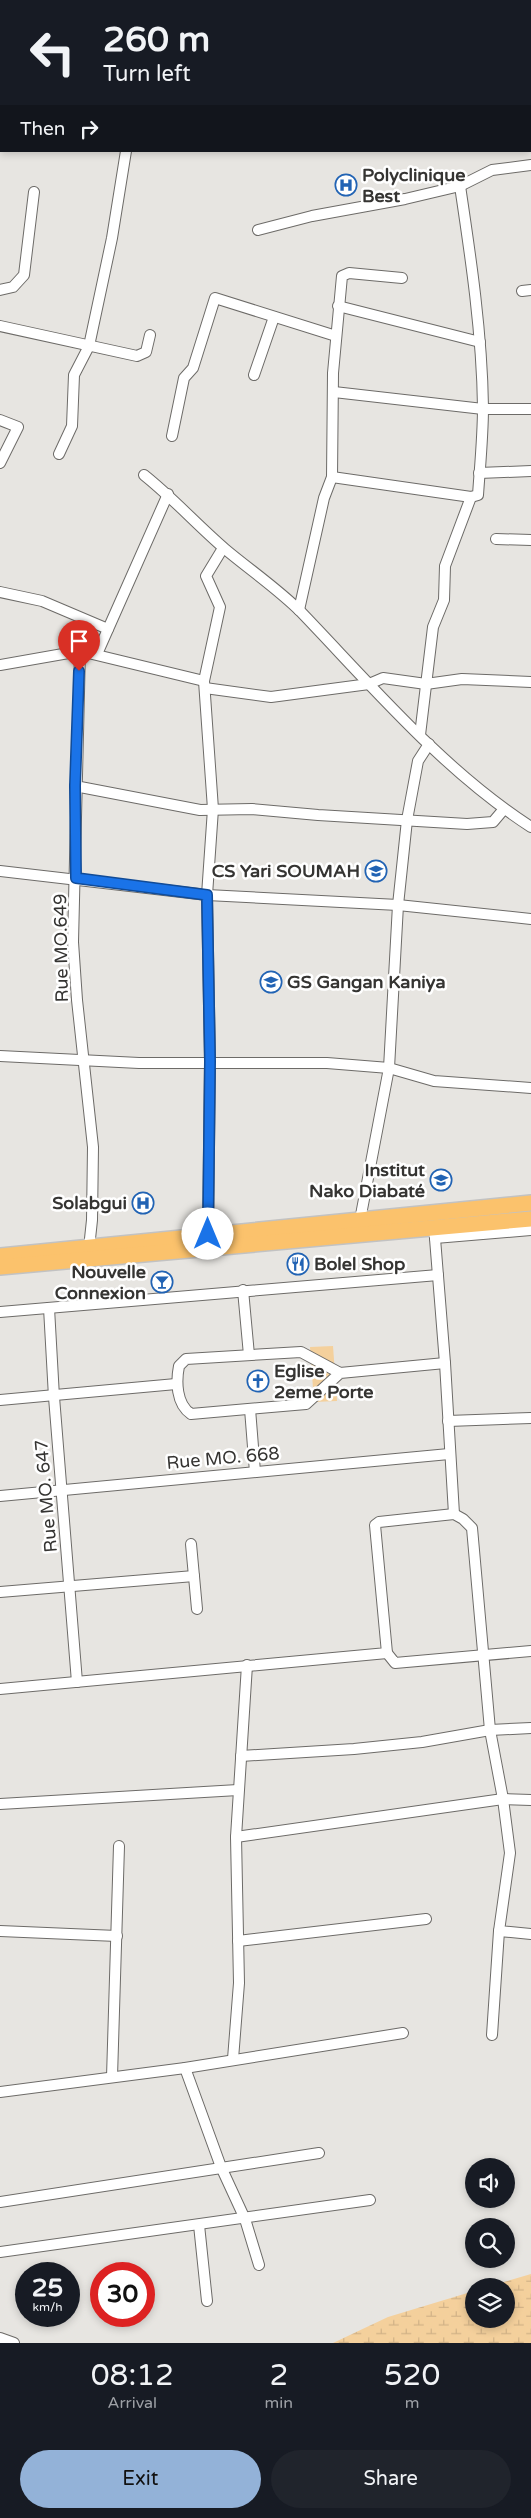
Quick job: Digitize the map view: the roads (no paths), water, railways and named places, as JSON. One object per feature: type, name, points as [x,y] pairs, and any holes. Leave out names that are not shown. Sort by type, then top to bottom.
[{"type":"highway","points":[[0,1256],[531,1203]]},
{"type":"highway","points":[[0,1267],[502,1227],[531,1219]]},
{"type":"street","points":[[59,454],[72,426],[74,375],[89,346],[112,238],[126,152]]},
{"type":"street","points":[[258,230],[312,216],[405,199],[460,186],[492,170],[531,165]]},
{"type":"street","points":[[332,477],[471,497],[478,495],[483,409],[480,342],[460,186]]},
{"type":"street","points":[[0,290],[14,287],[24,275],[34,192]]},
{"type":"street","points":[[299,610],[324,498],[332,477],[336,336],[342,276],[344,273],[402,278]]},
{"type":"street","points":[[172,436],[184,378],[194,368],[215,298],[336,336]]},
{"type":"street","points":[[338,306],[480,342]]},
{"type":"street","points":[[254,375],[274,317]]},
{"type":"street","points":[[0,326],[136,356],[146,352],[150,335]]},
{"type":"street","points":[[334,392],[483,409],[531,409]]},
{"type":"street","points":[[0,420],[18,427],[0,463]]},
{"type":"street","points":[[479,473],[531,471]]},
{"type":"street","points":[[144,475],[168,494],[223,548],[299,610],[428,744],[504,809],[531,827]]},
{"type":"street","points":[[97,654],[168,494]]},
{"type":"street","points":[[420,735],[432,627],[444,600],[445,566],[471,497]]},
{"type":"street","points":[[496,539],[531,540]]},
{"type":"street","points":[[208,1234],[210,1061],[207,895],[213,809],[204,684],[220,607],[206,576],[223,548]]},
{"type":"street","points":[[0,592],[42,601],[108,629]]},
{"type":"street","points":[[0,665],[82,651],[204,684],[270,697],[369,684],[383,678],[426,684],[462,679],[531,682]]},
{"type":"street","name":"Rue MO.649","points":[[82,651],[75,786],[76,878],[73,942],[92,1146],[92,1220],[89,1248]]},
{"type":"street","points":[[360,1220],[389,1068],[398,906],[407,820],[418,761],[428,744]]},
{"type":"street","points":[[75,786],[200,810],[252,809],[468,824],[493,822],[504,809]]},
{"type":"street","points":[[0,871],[76,878],[207,895],[398,906],[531,919]]},
{"type":"street","points":[[0,1056],[140,1063],[210,1061],[327,1063],[389,1068],[434,1081],[531,1088]]},
{"type":"street","points":[[502,1227],[531,1230]]},
{"type":"street","points":[[435,1232],[446,1363],[449,1454],[454,1514]]},
{"type":"street","points":[[0,1312],[438,1275]]},
{"type":"street","points":[[243,1290],[249,1355]]},
{"type":"street","name":"Rue MO. 647","points":[[49,1308],[54,1397],[77,1682]]},
{"type":"street","points":[[340,1374],[306,1404],[191,1414],[183,1406],[176,1384],[179,1366],[186,1359],[301,1352],[340,1374],[446,1363]]},
{"type":"street","points":[[0,1400],[54,1397],[176,1384]]},
{"type":"street","points":[[250,1409],[255,1472]]},
{"type":"street","points":[[448,1421],[531,1418]]},
{"type":"street","name":"Rue MO. 668","points":[[0,1496],[449,1454]]},
{"type":"street","points":[[492,2036],[499,1931],[510,1853],[503,1799],[490,1730],[484,1654],[472,1528],[463,1519],[454,1514],[379,1522],[375,1526],[387,1653],[394,1663],[484,1654],[531,1651]]},
{"type":"street","points":[[191,1544],[197,1609]]},
{"type":"street","points":[[0,1592],[194,1576]]},
{"type":"street","points":[[0,1689],[387,1653]]},
{"type":"street","points":[[233,2059],[239,1983],[236,1837],[247,1665]]},
{"type":"street","points":[[240,1756],[354,1749],[422,1742],[490,1730],[531,1728]]},
{"type":"street","points":[[0,1804],[238,1790]]},
{"type":"street","points":[[236,1837],[503,1799],[531,1800]]},
{"type":"street","points":[[112,2077],[119,1846]]},
{"type":"street","points":[[238,1941],[426,1919]]},
{"type":"street","points":[[0,1931],[117,1936]]},
{"type":"street","points":[[499,1931],[531,1934]]},
{"type":"street","points":[[0,2092],[185,2068],[403,2033]]},
{"type":"street","points":[[185,2068],[221,2167],[245,2219],[260,2265]]},
{"type":"street","points":[[0,2202],[319,2153]]},
{"type":"street","points":[[0,2252],[370,2200]]},
{"type":"street","points":[[198,2225],[207,2301]]},
{"type":"street","points":[[0,2338],[14,2343]]},
{"type":"place","name":"Polyclinique Best","points":[[346,185]]},
{"type":"place","name":"CS Yari SOUMAH","points":[[376,871]]},
{"type":"place","name":"GS Gangan Kaniya","points":[[271,982]]},
{"type":"place","name":"Institut Nako Diabaté","points":[[441,1180]]},
{"type":"place","name":"Solabgui","points":[[143,1203]]},
{"type":"place","name":"Bolel Shop","points":[[298,1264]]},
{"type":"place","name":"Nouvelle Connexion","points":[[162,1282]]},
{"type":"place","name":"Eglise 2eme Porte","points":[[258,1381]]}]
